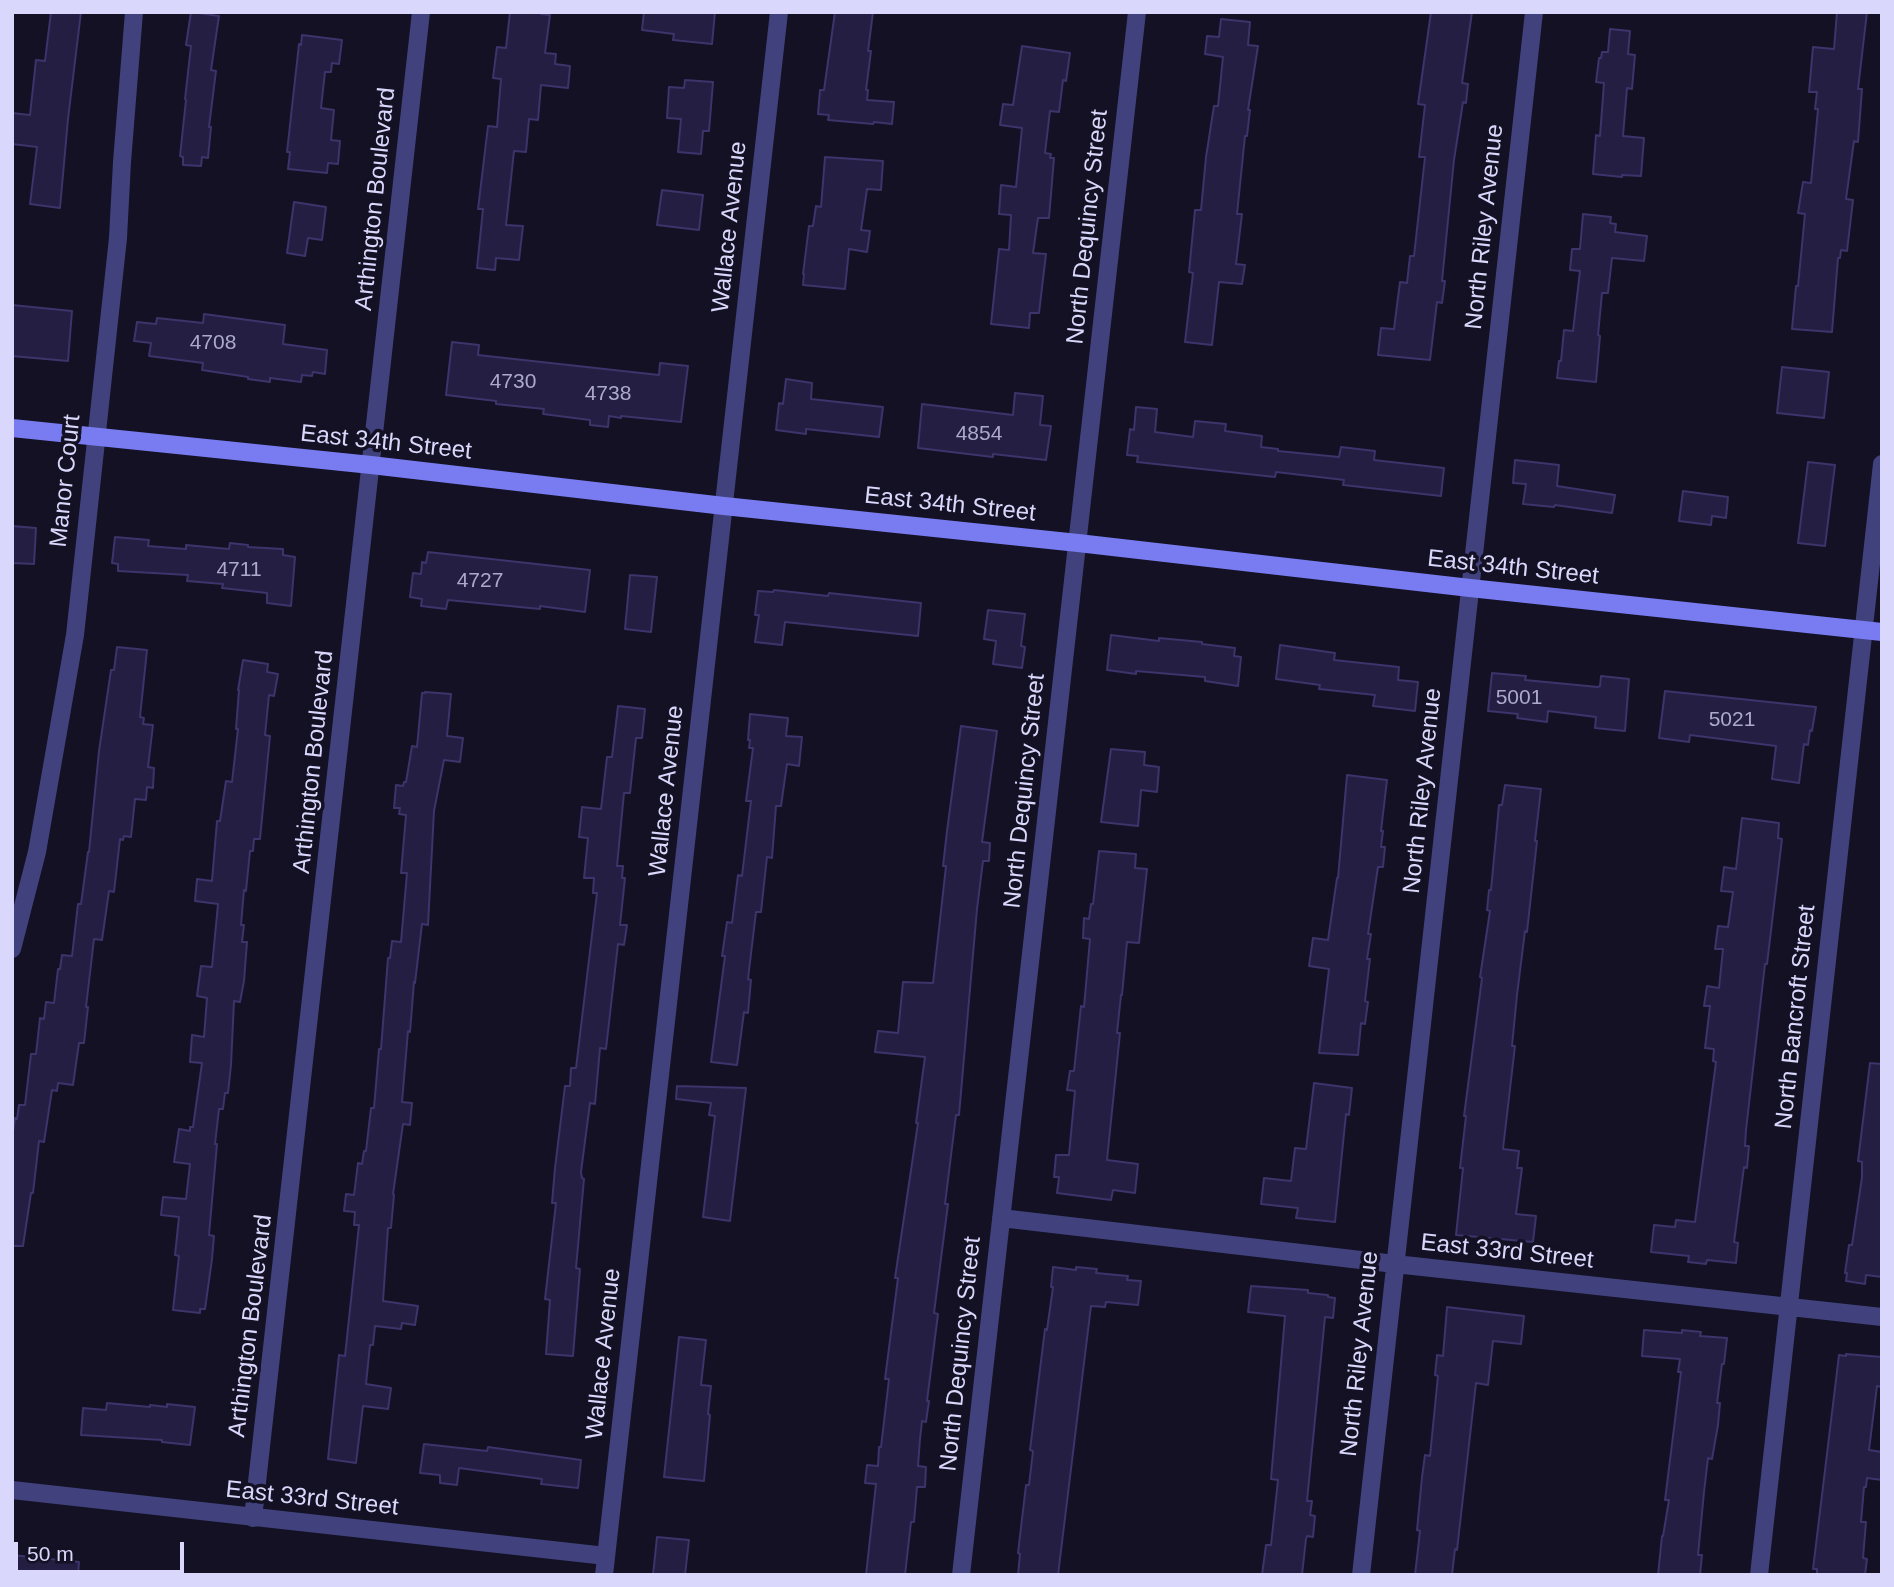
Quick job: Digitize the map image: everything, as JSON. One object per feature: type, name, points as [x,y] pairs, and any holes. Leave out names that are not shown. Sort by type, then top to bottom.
[{"type":"main road","name":"East 34th Street","points":[[12,428],[371,465],[1882,632]]},
{"type":"street","name":"Manor Court","points":[[12,949],[37,852],[75,635],[118,239],[134,12]]},
{"type":"street","name":"Arthington Boulevard","points":[[253,1518],[421,12]]},
{"type":"street","name":"Wallace Avenue","points":[[604,1575],[779,12]]},
{"type":"street","name":"North Dequincy Street","points":[[961,1575],[1137,12]]},
{"type":"street","name":"North Riley Avenue","points":[[1361,1575],[1534,12]]},
{"type":"street","name":"North Bancroft Street","points":[[1759,1575],[1882,464]]},
{"type":"street","name":"East 33rd Street","points":[[1001,1218],[1882,1317]]},
{"type":"street","name":"East 33rd Street","points":[[12,1490],[606,1556]]},
{"type":"building","points":[[51,12],[81,12],[60,208],[30,204],[37,147],[12,144],[12,113],[30,115],[36,60],[45,61]]},
{"type":"building","points":[[191,12],[219,16],[211,70],[216,71],[208,158],[202,157],[201,166],[183,165],[183,157],[180,156],[191,46],[186,45]]},
{"type":"building","points":[[510,12],[542,12],[541,14],[550,15],[545,53],[556,54],[555,64],[570,66],[568,88],[541,85],[538,120],[529,119],[526,152],[514,151],[506,225],[523,226],[519,260],[496,258],[495,270],[477,268],[483,209],[478,209],[488,126],[497,127],[501,79],[493,78],[497,47],[506,48]]},
{"type":"building","points":[[644,12],[715,12],[712,44],[673,40],[674,34],[642,30]]},
{"type":"building","points":[[835,12],[873,12],[868,51],[871,51],[867,100],[894,102],[892,124],[828,120],[829,115],[818,114]]},
{"type":"building","points":[[1431,12],[1472,12],[1462,83],[1468,84],[1454,160],[1442,281],[1445,281],[1442,303],[1437,302],[1430,360],[1378,355],[1381,328],[1394,329],[1400,282],[1407,283],[1410,256],[1414,256],[1425,157],[1419,157],[1425,105],[1418,104]]},
{"type":"building","points":[[1837,12],[1867,12],[1858,89],[1862,89],[1858,142],[1854,141],[1846,199],[1853,200],[1847,251],[1841,250],[1838,258],[1832,332],[1792,329],[1805,214],[1798,213],[1803,182],[1811,183],[1818,109],[1815,109],[1817,92],[1809,92],[1813,47],[1834,49]]},
{"type":"building","points":[[1221,19],[1250,22],[1248,45],[1258,46],[1237,214],[1242,214],[1236,264],[1245,265],[1242,284],[1219,282],[1212,345],[1185,342],[1193,273],[1189,272],[1195,210],[1201,210],[1206,157],[1214,106],[1218,106],[1223,57],[1205,54],[1207,36],[1219,37]]},
{"type":"building","points":[[1610,29],[1630,31],[1628,54],[1635,55],[1632,89],[1627,88],[1623,136],[1644,138],[1641,176],[1593,174],[1596,135],[1600,136],[1604,83],[1596,82],[1599,58],[1602,52],[1608,52]]},
{"type":"building","points":[[302,35],[342,40],[339,64],[332,63],[331,72],[325,72],[321,108],[334,110],[331,140],[340,141],[338,164],[328,163],[327,173],[288,169],[290,152],[287,152]]},
{"type":"building","points":[[1022,46],[1070,53],[1059,112],[1050,111],[1045,153],[1054,158],[1049,218],[1038,218],[1033,253],[1046,254],[1039,313],[1030,313],[1029,328],[991,324],[999,249],[1009,250],[1011,215],[999,214],[1001,185],[1016,187],[1022,128],[1000,125],[1003,104],[1013,105]]},
{"type":"building","points":[[685,80],[713,82],[709,131],[703,131],[701,154],[678,152],[681,119],[667,118],[669,87],[684,88]]},
{"type":"building","points":[[825,157],[883,161],[881,190],[867,189],[861,230],[870,231],[867,252],[849,249],[845,289],[803,285],[809,226],[813,226],[816,206],[821,207]]},
{"type":"building","points":[[662,190],[703,195],[699,230],[657,225]]},
{"type":"building","points":[[294,202],[326,207],[322,240],[308,238],[305,256],[287,253]]},
{"type":"building","points":[[1583,214],[1611,217],[1610,223],[1616,224],[1615,232],[1647,236],[1644,261],[1612,258],[1608,293],[1602,293],[1596,382],[1557,378],[1564,330],[1573,331],[1580,271],[1570,270],[1572,249],[1580,249]]},
{"type":"building","points":[[12,305],[72,311],[68,361],[12,356]]},
{"type":"building","points":[[204,314],[285,325],[283,344],[327,350],[325,374],[313,372],[312,376],[302,375],[301,382],[270,378],[270,382],[248,379],[202,370],[203,363],[149,356],[151,343],[134,341],[137,322],[156,324],[157,318],[203,323]]},
{"type":"building","points":[[452,342],[479,345],[478,355],[659,375],[660,363],[688,366],[681,422],[609,416],[608,427],[590,425],[590,420],[543,414],[544,409],[446,395]]},
{"type":"building","points":[[1782,367],[1829,372],[1824,418],[1777,413]]},
{"type":"building","points":[[786,379],[812,383],[811,399],[883,407],[879,437],[806,429],[806,434],[776,430],[779,403],[783,404]]},
{"type":"building","points":[[1015,393],[1043,396],[1040,425],[1051,426],[1046,460],[918,448],[922,404],[1013,415]]},
{"type":"building","points":[[1136,407],[1157,409],[1155,432],[1193,437],[1195,421],[1226,424],[1225,431],[1262,436],[1261,447],[1278,451],[1339,457],[1341,447],[1375,451],[1374,460],[1444,468],[1441,496],[1343,485],[1344,480],[1276,472],[1275,477],[1137,462],[1138,456],[1127,455],[1130,429],[1134,430]]},
{"type":"building","points":[[1515,460],[1559,465],[1557,486],[1615,495],[1612,513],[1555,505],[1523,504],[1526,484],[1513,483]]},
{"type":"building","points":[[1808,462],[1835,465],[1825,546],[1798,543]]},
{"type":"building","points":[[1683,491],[1728,497],[1726,518],[1712,516],[1711,525],[1679,521]]},
{"type":"building","points":[[12,526],[36,528],[34,564],[12,563]]},
{"type":"building","points":[[115,537],[149,540],[148,546],[186,549],[186,545],[229,549],[230,543],[283,549],[283,555],[295,557],[291,606],[267,603],[267,593],[222,588],[223,584],[187,581],[188,575],[118,571],[118,564],[112,563]]},
{"type":"building","points":[[428,552],[590,570],[585,612],[448,600],[446,609],[421,606],[422,599],[410,597],[413,573],[421,574],[422,562],[426,563]]},
{"type":"building","points":[[630,575],[657,577],[651,632],[625,629]]},
{"type":"building","points":[[774,590],[921,603],[918,636],[785,622],[782,645],[755,642],[759,615],[755,615],[758,591]]},
{"type":"building","points":[[988,610],[1025,614],[1021,646],[1025,647],[1022,668],[993,664],[996,641],[984,639]]},
{"type":"building","points":[[1111,635],[1159,641],[1159,638],[1202,642],[1235,648],[1234,656],[1241,657],[1238,686],[1205,681],[1205,677],[1107,670]]},
{"type":"building","points":[[1280,645],[1335,653],[1334,660],[1399,667],[1398,680],[1418,682],[1415,711],[1373,706],[1375,695],[1319,689],[1320,685],[1276,679]]},
{"type":"building","points":[[117,647],[147,650],[140,717],[144,718],[143,724],[153,725],[148,767],[154,768],[153,788],[147,787],[146,800],[135,799],[131,837],[124,836],[123,840],[120,839],[114,892],[109,891],[102,940],[94,939],[84,1043],[79,1043],[73,1085],[58,1083],[57,1091],[52,1090],[44,1142],[39,1141],[23,1246],[12,1246],[12,1138],[15,1118],[17,1119],[19,1105],[25,1105],[31,1054],[36,1054],[40,1018],[44,1019],[46,1002],[54,1003],[62,955],[72,956],[78,904],[81,904],[89,852],[99,751]]},
{"type":"building","points":[[243,660],[268,664],[267,672],[278,674],[274,696],[269,695],[265,735],[270,736],[260,839],[254,839],[253,851],[250,851],[246,891],[244,890],[241,925],[244,925],[242,942],[247,942],[244,981],[240,1002],[234,1001],[228,1093],[225,1093],[223,1109],[219,1109],[209,1235],[214,1236],[212,1259],[205,1309],[200,1309],[200,1313],[173,1310],[179,1256],[175,1255],[179,1217],[161,1215],[163,1197],[186,1199],[190,1164],[174,1162],[179,1129],[190,1131],[190,1127],[193,1127],[202,1063],[190,1062],[192,1035],[204,1037],[207,998],[197,996],[201,966],[212,967],[218,904],[195,901],[197,879],[212,881],[217,821],[220,821],[226,781],[232,782],[238,729],[238,690]]},
{"type":"building","points":[[1492,673],[1526,676],[1525,680],[1598,687],[1601,676],[1629,679],[1625,731],[1595,728],[1596,717],[1548,711],[1547,722],[1517,718],[1518,714],[1488,711]]},
{"type":"building","points":[[1665,691],[1816,707],[1808,745],[1804,744],[1799,783],[1772,779],[1776,746],[1690,735],[1689,742],[1659,738]]},
{"type":"building","points":[[422,693],[451,694],[447,736],[463,738],[460,762],[444,760],[434,811],[428,925],[422,924],[402,1102],[412,1103],[410,1125],[403,1124],[391,1228],[388,1228],[383,1301],[418,1306],[415,1325],[402,1323],[401,1329],[375,1326],[366,1384],[391,1388],[388,1409],[363,1406],[356,1463],[328,1459],[339,1355],[345,1356],[359,1225],[354,1225],[355,1212],[344,1211],[346,1194],[354,1195],[358,1163],[362,1164],[366,1151],[371,1108],[374,1108],[388,958],[392,941],[401,942],[407,873],[401,873],[406,815],[399,814],[400,808],[394,808],[396,785],[403,786],[406,782],[412,746],[417,747]]},
{"type":"building","points":[[618,706],[645,709],[642,738],[636,738],[630,793],[624,793],[617,866],[623,866],[622,878],[625,878],[620,925],[627,925],[624,945],[618,944],[606,1049],[600,1048],[595,1104],[590,1103],[581,1172],[584,1179],[576,1268],[580,1269],[573,1356],[546,1354],[550,1300],[545,1299],[556,1203],[552,1203],[555,1168],[565,1086],[570,1086],[571,1068],[576,1068],[597,893],[593,893],[594,878],[584,878],[588,838],[579,837],[582,807],[601,809],[607,757],[612,757]]},
{"type":"building","points":[[750,714],[788,718],[786,736],[802,737],[799,766],[787,764],[781,806],[776,806],[772,858],[767,857],[761,912],[756,912],[748,979],[751,980],[748,1013],[744,1012],[737,1065],[711,1062],[727,922],[732,923],[738,875],[742,876],[751,801],[746,801],[753,748],[749,748],[748,740]]},
{"type":"building","points":[[961,726],[997,731],[982,842],[990,843],[989,861],[983,861],[977,909],[959,1115],[956,1115],[934,1313],[938,1314],[929,1401],[926,1422],[922,1421],[920,1439],[918,1466],[926,1467],[925,1487],[917,1487],[905,1575],[866,1575],[876,1484],[865,1483],[867,1465],[878,1466],[881,1447],[889,1379],[885,1379],[898,1278],[895,1278],[925,1057],[875,1052],[878,1031],[898,1033],[903,982],[933,983],[946,866],[943,866]]},
{"type":"building","points":[[1111,749],[1145,752],[1144,765],[1159,767],[1157,792],[1141,790],[1138,826],[1101,822]]},
{"type":"building","points":[[1347,775],[1387,780],[1381,831],[1381,847],[1385,847],[1383,867],[1378,867],[1368,934],[1371,934],[1367,959],[1370,959],[1365,1001],[1368,1002],[1365,1024],[1361,1023],[1358,1055],[1319,1053],[1329,969],[1309,966],[1313,938],[1328,940],[1338,878]]},
{"type":"building","points":[[1505,785],[1541,789],[1527,932],[1525,931],[1517,995],[1512,1046],[1515,1046],[1503,1149],[1519,1151],[1517,1168],[1522,1168],[1516,1214],[1536,1216],[1533,1242],[1456,1235],[1463,1168],[1460,1168],[1464,1116],[1490,911],[1487,910],[1499,805],[1502,805]]},
{"type":"building","points":[[1742,818],[1779,823],[1778,838],[1782,839],[1746,1130],[1745,1146],[1749,1146],[1734,1242],[1738,1243],[1736,1263],[1707,1260],[1706,1264],[1688,1262],[1689,1256],[1651,1252],[1654,1225],[1675,1227],[1676,1220],[1695,1222],[1716,1062],[1713,1061],[1714,1049],[1705,1048],[1710,1006],[1704,1006],[1707,986],[1719,988],[1723,949],[1715,949],[1718,926],[1728,927],[1733,892],[1721,891],[1724,867],[1736,869]]},
{"type":"building","points":[[1099,851],[1136,854],[1135,868],[1147,869],[1139,943],[1127,942],[1107,1160],[1138,1164],[1135,1193],[1113,1190],[1111,1200],[1057,1193],[1059,1177],[1054,1177],[1056,1155],[1069,1155],[1075,1091],[1067,1090],[1070,1071],[1074,1071],[1081,1006],[1084,1007],[1090,939],[1083,938],[1084,918],[1089,919],[1093,904]]},
{"type":"building","points":[[1870,1063],[1882,1064],[1882,1277],[1866,1275],[1865,1284],[1846,1281],[1845,1273],[1862,1177],[1862,1162],[1858,1161]]},
{"type":"building","points":[[1314,1083],[1352,1088],[1349,1115],[1346,1114],[1335,1222],[1296,1218],[1298,1208],[1261,1204],[1264,1178],[1291,1181],[1295,1148],[1306,1149]]},
{"type":"building","points":[[677,1086],[746,1088],[730,1221],[703,1217],[715,1116],[709,1115],[711,1103],[676,1099]]},
{"type":"building","points":[[1053,1267],[1097,1269],[1096,1273],[1128,1276],[1127,1280],[1141,1281],[1138,1305],[1106,1302],[1105,1307],[1091,1306],[1058,1575],[1018,1575],[1018,1553],[1026,1485],[1029,1485],[1033,1451],[1030,1450],[1053,1287]]},
{"type":"building","points":[[1251,1286],[1308,1290],[1308,1293],[1335,1298],[1333,1318],[1325,1317],[1307,1501],[1312,1501],[1310,1515],[1315,1516],[1313,1537],[1307,1536],[1306,1539],[1302,1575],[1262,1575],[1266,1545],[1271,1545],[1278,1480],[1271,1479],[1285,1316],[1248,1312]]},
{"type":"building","points":[[1447,1307],[1524,1316],[1521,1344],[1493,1341],[1488,1385],[1476,1383],[1452,1575],[1415,1575],[1422,1477],[1425,1455],[1430,1456],[1438,1376],[1435,1375],[1437,1355],[1443,1356]]},
{"type":"building","points":[[1644,1330],[1682,1333],[1682,1330],[1701,1332],[1700,1336],[1727,1338],[1717,1403],[1720,1403],[1718,1425],[1712,1459],[1708,1458],[1704,1492],[1698,1555],[1702,1555],[1700,1575],[1658,1575],[1669,1500],[1665,1500],[1681,1372],[1678,1372],[1680,1359],[1642,1356]]},
{"type":"building","points":[[679,1337],[706,1340],[701,1385],[711,1386],[704,1481],[664,1477]]},
{"type":"building","points":[[1839,1355],[1882,1357],[1882,1387],[1877,1386],[1869,1450],[1882,1452],[1882,1480],[1867,1478],[1864,1487],[1861,1522],[1866,1522],[1863,1558],[1867,1559],[1865,1575],[1817,1575],[1817,1569],[1813,1569]]},
{"type":"building","points":[[107,1403],[195,1407],[190,1445],[162,1440],[81,1435],[83,1408],[106,1410]]},
{"type":"building","points":[[424,1444],[487,1451],[488,1447],[581,1460],[578,1488],[541,1484],[542,1479],[459,1468],[457,1485],[440,1483],[440,1475],[420,1473]]},
{"type":"building","points":[[657,1537],[689,1540],[685,1575],[653,1575]]},
{"type":"building","points":[[12,1555],[79,1562],[78,1575],[12,1575]]}]
